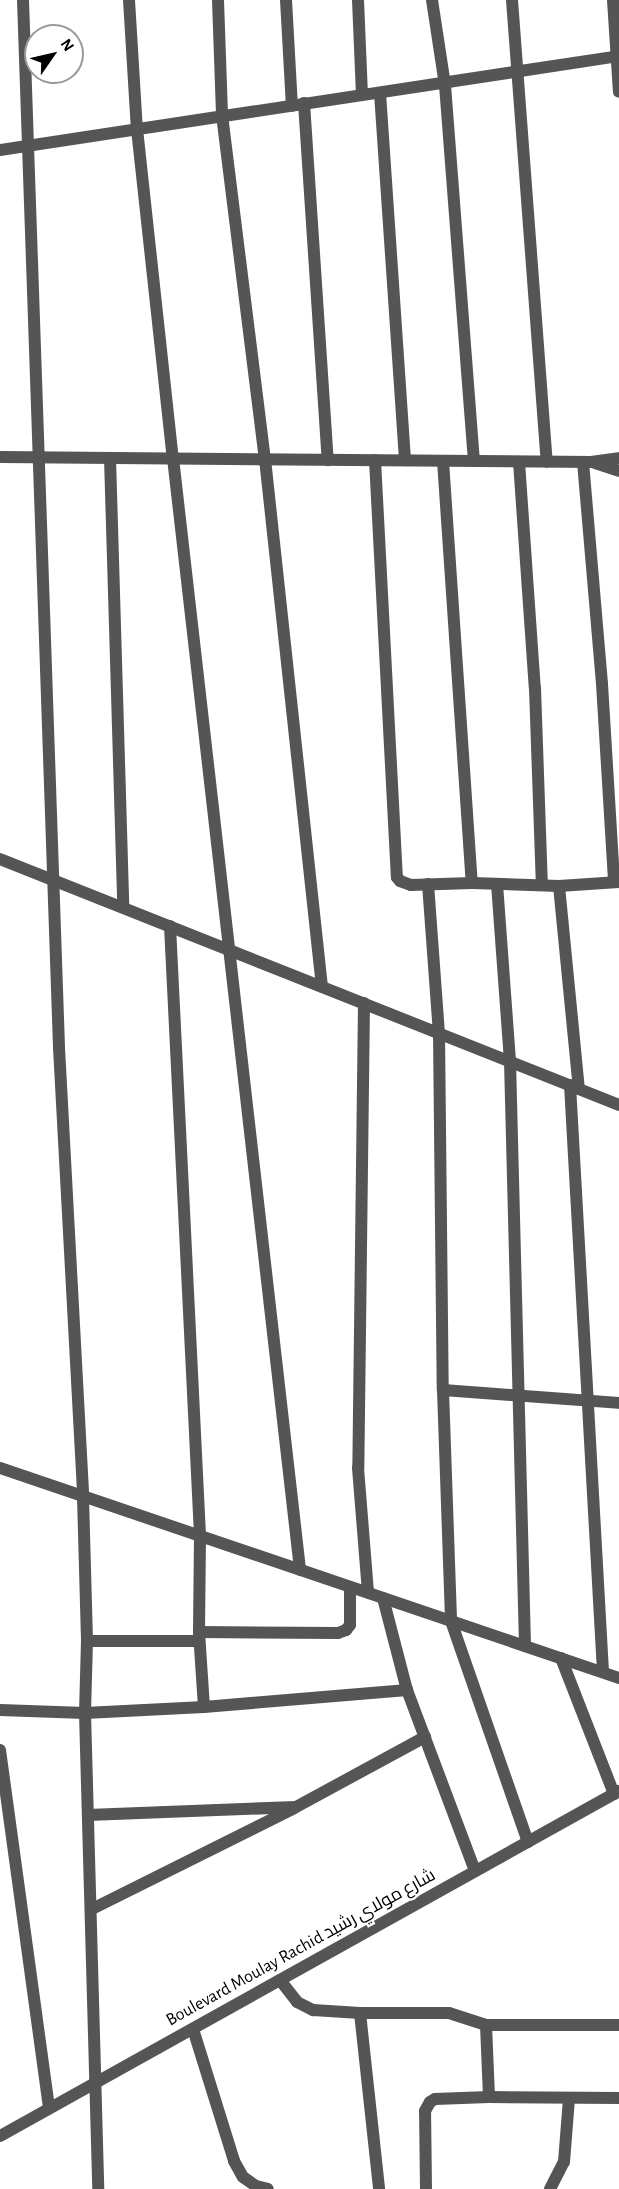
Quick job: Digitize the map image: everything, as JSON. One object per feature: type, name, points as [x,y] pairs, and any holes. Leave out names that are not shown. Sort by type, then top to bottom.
[{"type":"street","points":[[23,0],[26,146],[40,457],[65,1182],[83,1497],[87,1641],[85,1713],[97,2082],[98,2189]]},
{"type":"street","points":[[129,0],[137,129],[172,459],[300,1570]]},
{"type":"street","points":[[218,0],[222,116],[265,459],[322,987]]},
{"type":"street","points":[[286,0],[298,104],[328,460]]},
{"type":"street","points":[[358,0],[362,94]]},
{"type":"street","points":[[432,0],[445,85],[474,461]]},
{"type":"street","points":[[512,0],[547,462]]},
{"type":"street","points":[[613,0],[619,92]]},
{"type":"street","points":[[0,150],[362,94],[445,85],[618,57]]},
{"type":"street","points":[[380,93],[405,460]]},
{"type":"street","points":[[0,457],[519,462],[587,462],[619,458]]},
{"type":"street","points":[[110,458],[123,907]]},
{"type":"street","points":[[375,460],[395,863],[400,881],[411,885],[472,883],[559,886],[616,882],[587,462]]},
{"type":"street","points":[[443,461],[472,883]]},
{"type":"street","points":[[519,462],[535,688],[542,884]]},
{"type":"street","points":[[587,462],[619,471]]},
{"type":"street","points":[[0,859],[619,1105]]},
{"type":"street","points":[[428,884],[439,1033],[443,1390],[452,1621],[528,1842]]},
{"type":"street","points":[[496,884],[510,1061],[525,1646]]},
{"type":"street","points":[[559,886],[574,1087],[603,1672]]},
{"type":"street","points":[[170,926],[200,1536],[199,1636],[204,1707]]},
{"type":"street","points":[[364,1003],[358,1468],[368,1593]]},
{"type":"street","points":[[443,1390],[619,1403]]},
{"type":"street","points":[[0,1468],[619,1678]]},
{"type":"street","points":[[87,1641],[338,1633],[346,1630],[350,1625],[350,1587]]},
{"type":"street","points":[[383,1598],[407,1690],[475,1871]]},
{"type":"street","points":[[561,1658],[617,1792]]},
{"type":"street","points":[[0,1710],[85,1713],[204,1707],[407,1690]]},
{"type":"street","points":[[92,1909],[296,1807],[424,1737]]},
{"type":"street","points":[[0,1750],[49,2108]]},
{"type":"street","name":"Boulevard Moulay Rachid شارع مولاي رشيد","points":[[0,2136],[617,1792]]},
{"type":"street","points":[[88,1815],[296,1807]]},
{"type":"street","points":[[280,1980],[304,2006],[313,2010],[360,2013],[449,2013],[486,2025],[619,2025]]},
{"type":"street","points":[[360,2013],[380,2189]]},
{"type":"street","points":[[486,2025],[489,2097]]},
{"type":"street","points":[[193,2029],[234,2161],[243,2177],[256,2186],[268,2189]]},
{"type":"street","points":[[426,2189],[425,2111],[435,2099],[447,2097],[619,2098]]},
{"type":"street","points":[[550,2189],[564,2162],[569,2098]]}]
